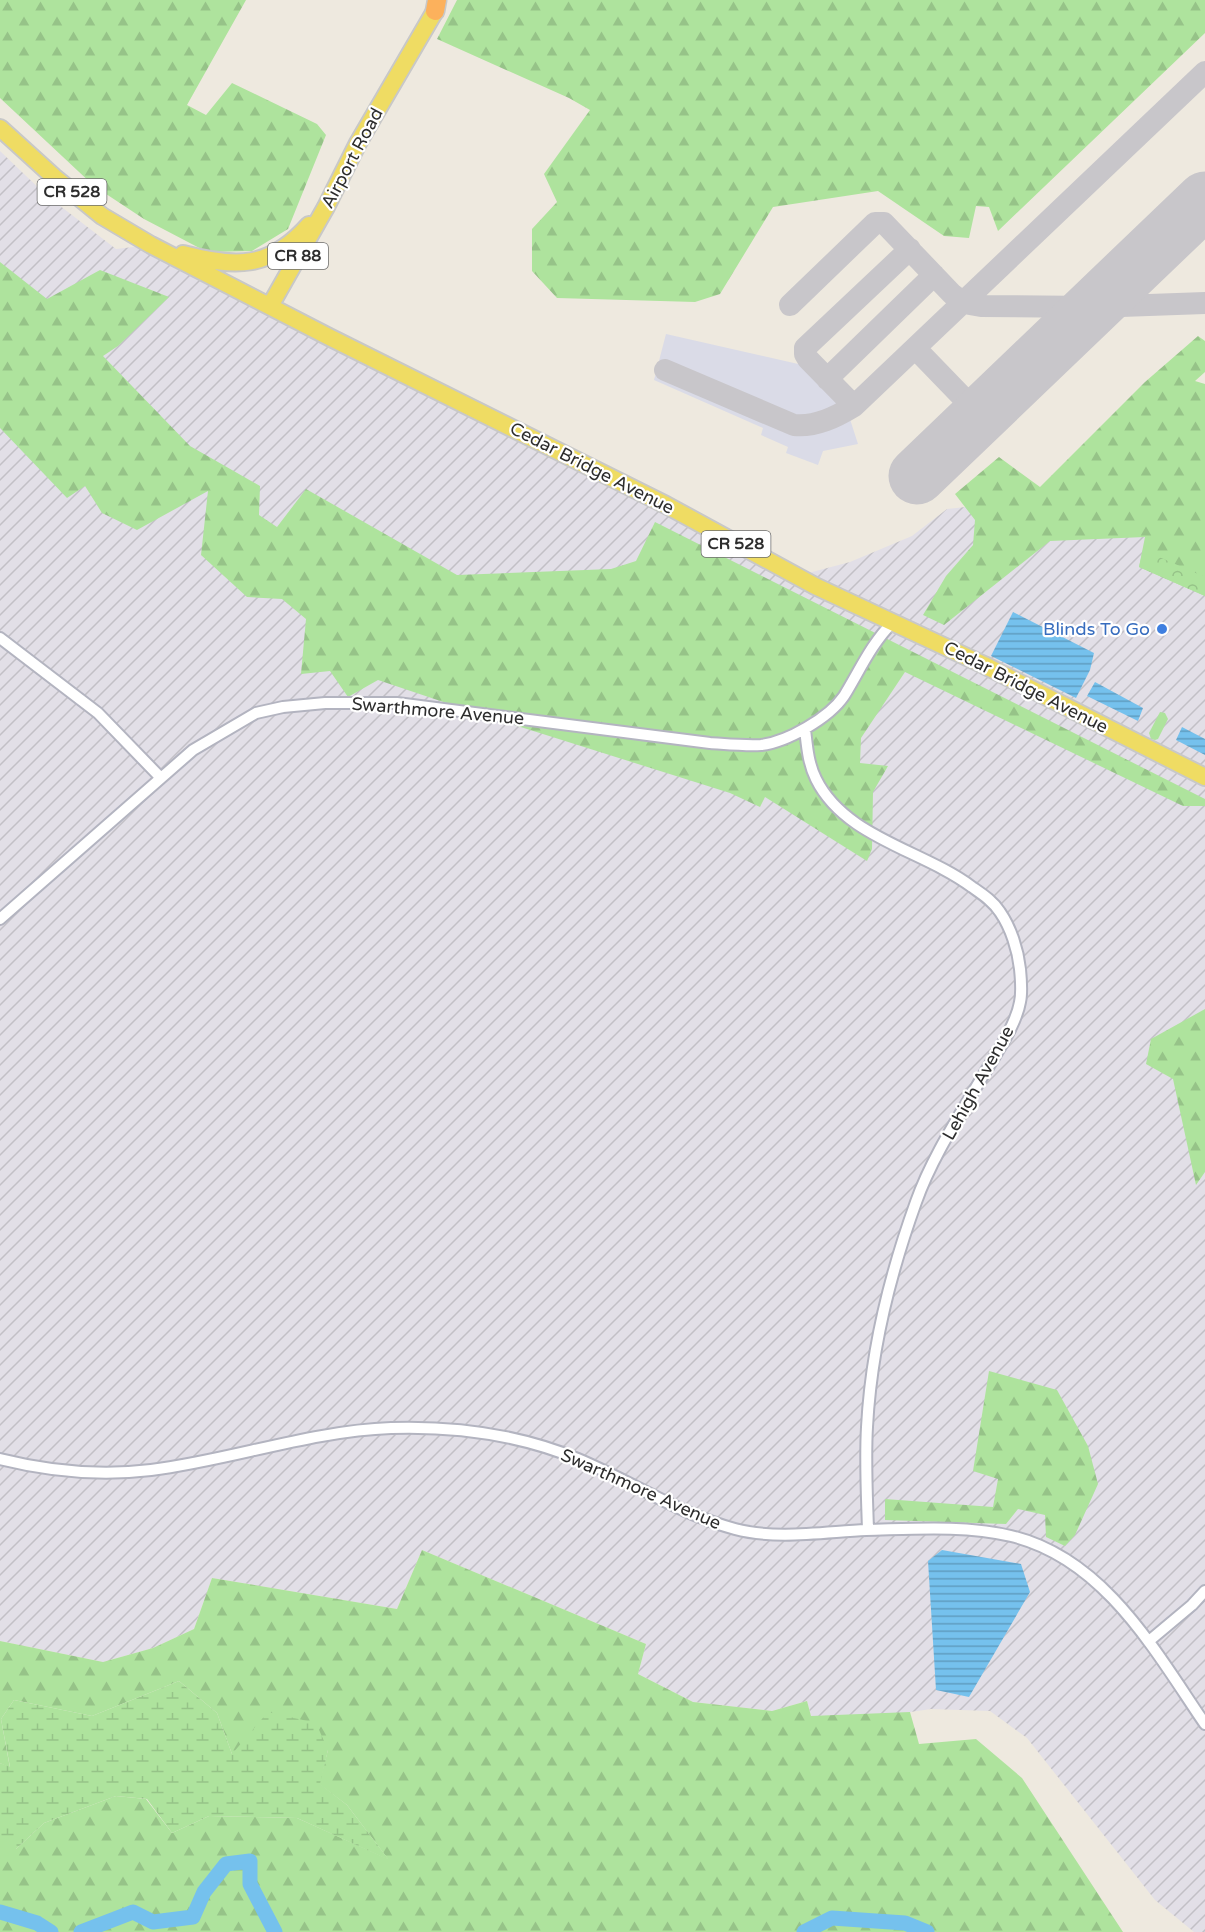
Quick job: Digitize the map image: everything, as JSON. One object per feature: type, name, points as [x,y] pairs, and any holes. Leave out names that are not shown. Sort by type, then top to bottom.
[{"type":"main road","name":"Airport Road","points":[[270,306],[436,5]]},
{"type":"main road","name":"Cedar Bridge Avenue","points":[[0,128],[54,177],[102,216],[151,245],[329,337],[666,505],[815,586],[984,664],[1205,777]]},
{"type":"main road","points":[[151,245],[222,263],[255,261],[273,254],[297,239],[326,207]]},
{"type":"street","name":"Swarthmore Avenue","points":[[0,919],[193,750],[256,713],[283,707],[325,703],[397,703],[710,743],[760,745],[805,729],[828,712],[843,698],[878,637],[893,622]]},
{"type":"street","points":[[0,638],[98,713],[161,778]]},
{"type":"street","name":"Lehigh Avenue","points":[[805,729],[809,760],[815,778],[825,795],[854,822],[962,879],[987,898],[1000,912],[1011,934],[1020,972],[1020,1002],[1012,1022],[995,1056],[952,1128],[916,1200],[890,1284],[875,1352],[870,1388],[867,1427],[868,1530]]},
{"type":"street","name":"Swarthmore Avenue","points":[[0,1459],[79,1472],[149,1470],[355,1431],[391,1428],[442,1429],[499,1436],[580,1459],[691,1513],[735,1529],[760,1533],[957,1530],[1015,1537],[1056,1554],[1094,1581],[1117,1602],[1149,1641],[1205,1724]]},
{"type":"street","points":[[1149,1641],[1205,1591]]},
{"type":"shaded area","points":[[0,151],[46,195],[116,249],[151,245],[797,576],[850,562],[912,536],[947,509],[1011,502],[1069,480],[1205,384],[1205,1932],[1194,1932],[1155,1900],[1027,1738],[990,1711],[931,1709],[883,1716],[811,1716],[807,1701],[772,1711],[693,1702],[638,1674],[646,1644],[422,1550],[397,1609],[212,1578],[194,1629],[153,1648],[103,1662],[0,1641]]},
{"type":"shaded area","points":[[666,334],[807,366],[850,409],[848,413],[858,444],[823,451],[818,465],[786,453],[788,447],[761,435],[763,428],[654,380]]},
{"type":"green space","points":[[0,0],[246,0],[187,105],[206,115],[232,83],[317,124],[326,135],[288,229],[252,251],[207,252],[144,219],[94,186],[0,98]]},
{"type":"green space","points":[[457,0],[1205,0],[1205,33],[998,231],[989,207],[976,206],[969,238],[944,236],[878,191],[773,207],[720,294],[695,302],[557,298],[532,271],[532,229],[557,202],[544,174],[590,110],[569,98],[437,39]]},
{"type":"green space","points":[[0,262],[47,299],[100,270],[169,297],[118,346],[103,356],[190,446],[260,486],[259,515],[277,527],[306,489],[457,575],[611,569],[636,561],[655,522],[1205,799],[1205,806],[1183,806],[905,672],[861,738],[860,763],[888,766],[873,792],[872,849],[867,861],[765,797],[760,807],[730,793],[378,680],[348,697],[330,671],[301,674],[306,619],[282,599],[247,597],[201,555],[208,491],[137,530],[102,513],[85,486],[67,498],[0,428]]},
{"type":"green space","points":[[1198,336],[1205,341],[1205,372],[1195,381],[1205,384],[1205,596],[1139,567],[1145,537],[1050,541],[944,625],[923,615],[946,576],[973,545],[975,520],[955,494],[999,457],[1040,487],[1145,382]]},
{"type":"green space","points":[[1143,550],[1205,577],[1205,596],[1139,567]]},
{"type":"green space","points":[[1160,712],[1165,713],[1168,719],[1158,739],[1151,739],[1149,733]]},
{"type":"green space","points":[[1205,1009],[1205,1172],[1196,1185],[1173,1079],[1146,1064],[1151,1039]]},
{"type":"green space","points":[[989,1371],[1057,1390],[1088,1446],[1098,1484],[1075,1535],[1065,1546],[1046,1537],[1045,1515],[1018,1509],[1006,1524],[885,1520],[885,1499],[993,1507],[998,1479],[973,1471]]},
{"type":"green space","points":[[422,1550],[646,1644],[638,1674],[693,1702],[772,1711],[807,1701],[811,1716],[910,1712],[919,1744],[976,1739],[1022,1778],[1123,1932],[0,1932],[0,1849],[16,1849],[44,1823],[116,1796],[146,1799],[172,1833],[209,1816],[297,1818],[388,1859],[347,1805],[319,1784],[328,1750],[232,1754],[217,1713],[179,1681],[92,1716],[14,1700],[1,1719],[10,1768],[0,1763],[0,1641],[103,1662],[153,1648],[194,1629],[212,1578],[397,1609]]},
{"type":"green space","points":[[179,1681],[217,1713],[232,1754],[268,1712],[316,1723],[328,1750],[320,1784],[347,1805],[389,1860],[297,1818],[209,1816],[172,1833],[147,1799],[116,1796],[44,1823],[16,1849],[0,1849],[0,1763],[10,1767],[1,1719],[14,1700],[92,1716]]},
{"type":"water","points":[[1013,612],[1094,653],[1090,670],[1076,698],[991,656]]},
{"type":"water","points":[[1095,682],[1143,708],[1138,721],[1087,696]]},
{"type":"water","points":[[1182,727],[1205,739],[1205,755],[1176,740]]},
{"type":"water","points":[[942,1550],[1021,1564],[1030,1592],[969,1697],[936,1690],[928,1561]]},
{"type":"waterway","points":[[81,1932],[133,1912],[153,1922],[193,1917],[204,1892],[226,1864],[250,1861],[250,1884],[275,1932]]},
{"type":"waterway","points":[[0,1912],[37,1923],[51,1932]]},
{"type":"waterway","points":[[804,1932],[832,1918],[905,1923],[927,1932]]},
{"type":"taxiway","points":[[665,370],[794,425],[818,423],[847,410],[854,406],[1205,72]]},
{"type":"taxiway","points":[[790,305],[875,223],[884,223],[952,294],[964,303],[981,306],[1093,307],[1205,303]]},
{"type":"taxiway","points":[[854,406],[808,359],[805,348],[910,249]]},
{"type":"taxiway","points":[[827,379],[934,275]]},
{"type":"taxiway","points":[[916,349],[974,409],[987,409]]},
{"type":"runway","points":[[917,476],[1205,200]]},
{"type":"place","name":"Blinds To Go","points":[[1162,629]]}]
